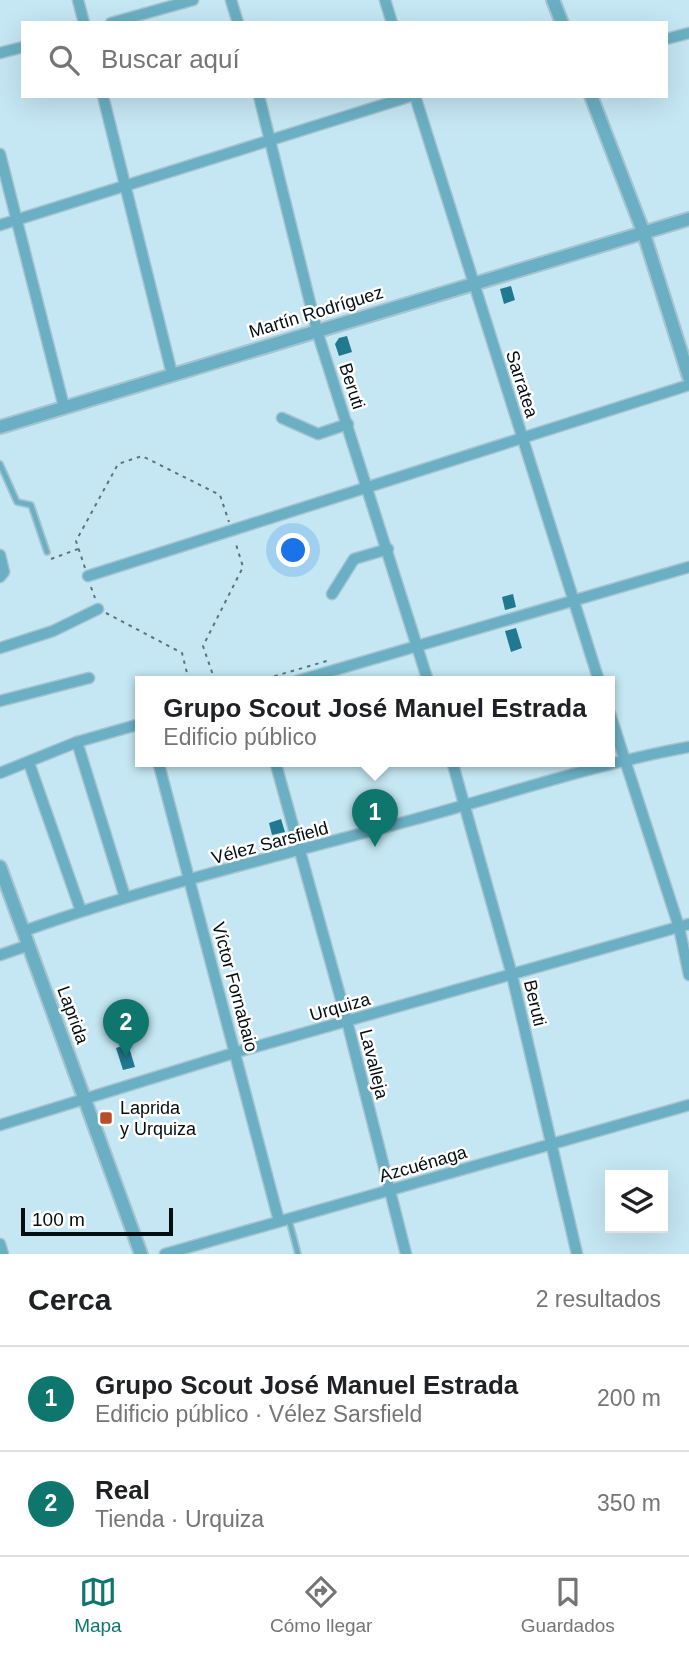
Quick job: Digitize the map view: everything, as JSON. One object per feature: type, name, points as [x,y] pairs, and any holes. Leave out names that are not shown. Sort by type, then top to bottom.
[{"type":"street","points":[[78,0],[83,21]]},
{"type":"street","points":[[118,21],[193,0]]},
{"type":"street","points":[[231,0],[237,21]]},
{"type":"street","points":[[385,0],[391,21]]},
{"type":"street","points":[[554,0],[561,21]]},
{"type":"street","points":[[668,38],[689,33]]},
{"type":"street","points":[[0,53],[21,48]]},
{"type":"street","points":[[104,98],[172,374]]},
{"type":"street","name":"Beruti","points":[[261,98],[317,331],[427,676]]},
{"type":"street","points":[[0,225],[407,98]]},
{"type":"street","name":"Sarratea","points":[[414,98],[598,676]]},
{"type":"street","points":[[592,98],[643,231],[689,377]]},
{"type":"street","points":[[0,154],[64,407]]},
{"type":"street","name":"Martín Rodríguez","points":[[0,427],[472,282],[689,219]]},
{"type":"street","points":[[88,576],[689,385]]},
{"type":"street","points":[[282,418],[318,434],[348,424]]},
{"type":"street","points":[[332,594],[354,559],[388,549]]},
{"type":"street","points":[[0,555],[2,575]]},
{"type":"street","points":[[315,676],[689,568]]},
{"type":"street","points":[[0,648],[53,631],[98,609]]},
{"type":"street","points":[[0,701],[89,678]]},
{"type":"street","points":[[0,773],[76,743],[135,726]]},
{"type":"street","points":[[615,732],[684,925],[689,975]]},
{"type":"street","points":[[76,743],[125,897]]},
{"type":"street","name":"Vélez Sarsfield","points":[[615,761],[689,747]]},
{"type":"street","points":[[29,763],[81,911]]},
{"type":"street","name":"Víctor Fornabaio","points":[[160,767],[284,1220]]},
{"type":"street","name":"Lavalleja","points":[[277,767],[347,1021],[405,1254]]},
{"type":"street","name":"Beruti","points":[[454,767],[512,975],[577,1254]]},
{"type":"street","name":"Vélez Sarsfield","points":[[24,931],[125,897],[465,806],[596,767]]},
{"type":"street","name":"Laprida","points":[[0,866],[141,1254]]},
{"type":"street","name":"Urquiza","points":[[0,1125],[237,1052],[684,925]]},
{"type":"street","points":[[0,954],[29,945]]},
{"type":"street","name":"Azcuénaga","points":[[165,1254],[689,1105]]},
{"type":"street","points":[[0,1244],[4,1254]]},
{"type":"lane","points":[[0,464],[17,502],[31,505],[47,552]]},
{"type":"lane","points":[[284,1220],[298,1254]]},
{"type":"path","points":[[51,559],[79,549]]},
{"type":"path","points":[[276,676],[332,660]]},
{"type":"building","points":[[511,286],[515,300],[504,304],[500,289]]},
{"type":"building","points":[[347,336],[352,352],[339,356],[335,344],[339,338]]},
{"type":"building","points":[[513,594],[516,607],[505,610],[502,597]]},
{"type":"building","points":[[516,628],[522,648],[511,652],[505,631]]},
{"type":"building","points":[[281,819],[285,832],[272,835],[269,823]]},
{"type":"building","points":[[128,1044],[135,1067],[123,1070],[116,1048]]},
{"type":"place","name":"Grupo Scout José Manuel Estrada","points":[[375,847]]},
{"type":"place","name":"Real","points":[[126,1057]]},
{"type":"place","name":"Laprida y Urquiza","points":[[106,1118]]}]
